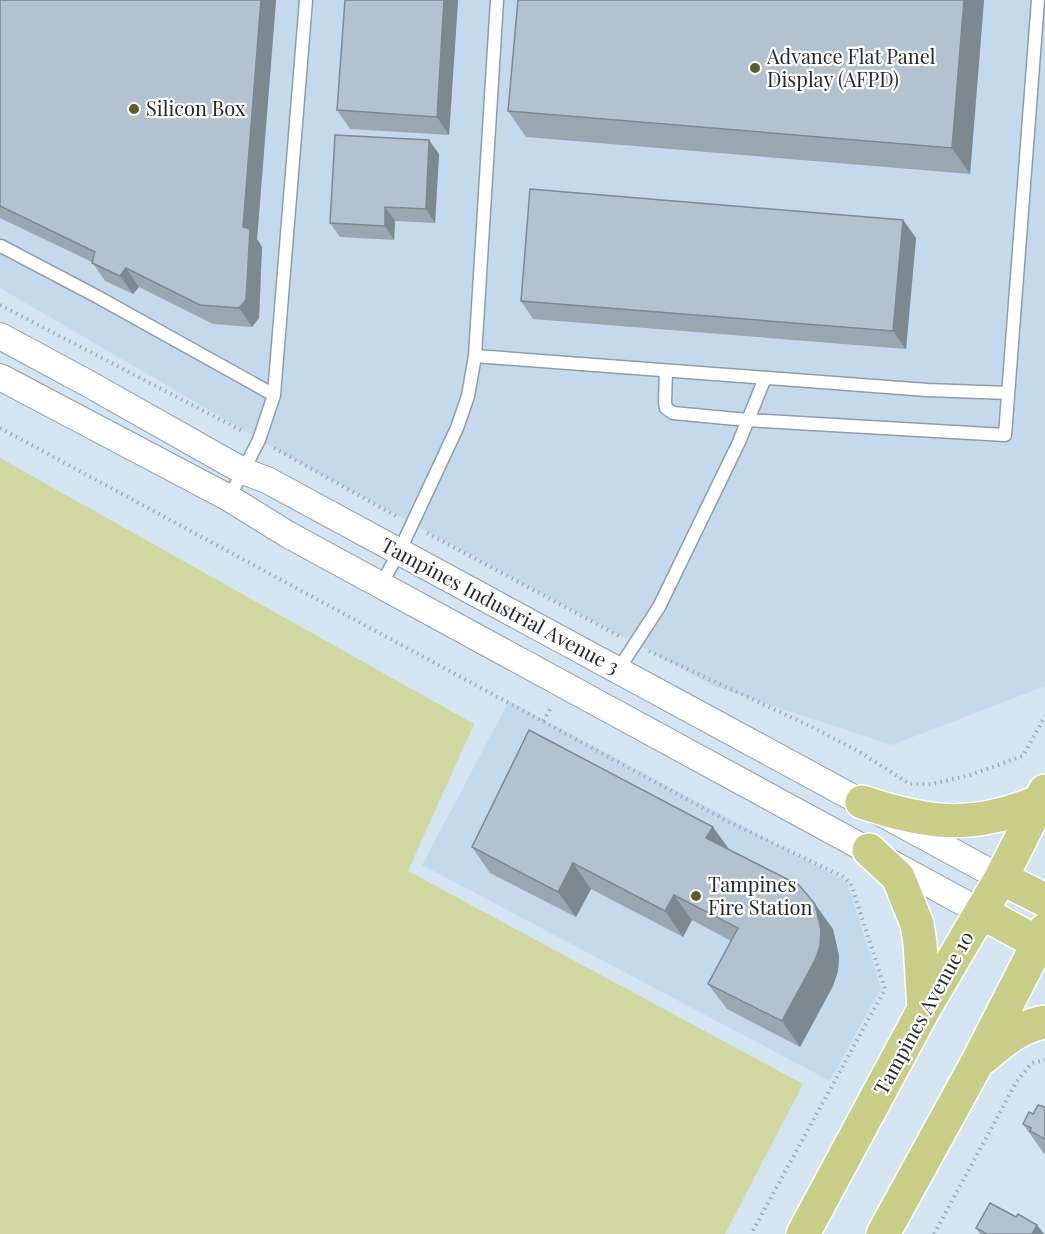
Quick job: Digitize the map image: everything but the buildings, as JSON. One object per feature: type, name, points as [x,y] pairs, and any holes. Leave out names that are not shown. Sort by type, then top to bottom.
[{"type":"main road","points":[[862,802],[896,814],[934,821],[996,817],[1018,810],[1042,796]]},
{"type":"main road","name":"Tampines Avenue 10","points":[[803,1234],[924,1009],[1001,878],[1042,796]]},
{"type":"main road","points":[[869,850],[898,877],[917,924],[924,1009]]},
{"type":"main road","points":[[1001,878],[1045,900]]},
{"type":"main road","points":[[883,1234],[1043,940],[981,912]]},
{"type":"main road","points":[[977,1064],[1010,1035],[1035,1023],[1045,1022]]},
{"type":"street","name":"Tampines Industrial Avenue 3","points":[[0,336],[243,471],[267,480],[1001,878]]},
{"type":"street","name":"Tampines Industrial Avenue 3","points":[[0,377],[230,498],[287,534],[981,912]]},
{"type":"lane","points":[[230,498],[259,440],[274,394],[306,0]]},
{"type":"lane","points":[[381,585],[399,552],[457,428],[468,396],[475,356],[497,0]]},
{"type":"lane","points":[[666,370],[665,402],[666,408],[673,413],[747,420],[1005,435],[1038,0]]},
{"type":"lane","points":[[1,246],[274,394]]},
{"type":"lane","points":[[475,356],[927,390],[1008,393]]},
{"type":"lane","points":[[618,670],[659,607],[765,378]]},
{"type":"path","points":[[0,305],[259,440],[634,644],[810,726],[858,751],[910,784],[932,784],[951,780],[1023,756],[1045,716]]},
{"type":"path","points":[[0,428],[729,822],[842,876],[851,884],[885,989],[750,1234]]},
{"type":"path","points":[[934,1234],[1017,1081],[1032,1064],[1045,1060]]},
{"type":"shaded area","points":[[0,0],[1045,0],[1045,686],[892,745],[716,687],[293,459],[0,288]]},
{"type":"shaded area","name":"Tampines Fire Station","points":[[509,701],[847,882],[881,988],[830,1081],[422,865]]},
{"type":"green space","points":[[0,458],[474,724],[408,871],[803,1084],[725,1234],[0,1234]]},
{"type":"place","name":"Advance Flat Panel Display (AFPD)","points":[[755,68]]},
{"type":"place","name":"Silicon Box","points":[[134,109]]},
{"type":"place","name":"Tampines Fire Station","points":[[696,896]]}]
